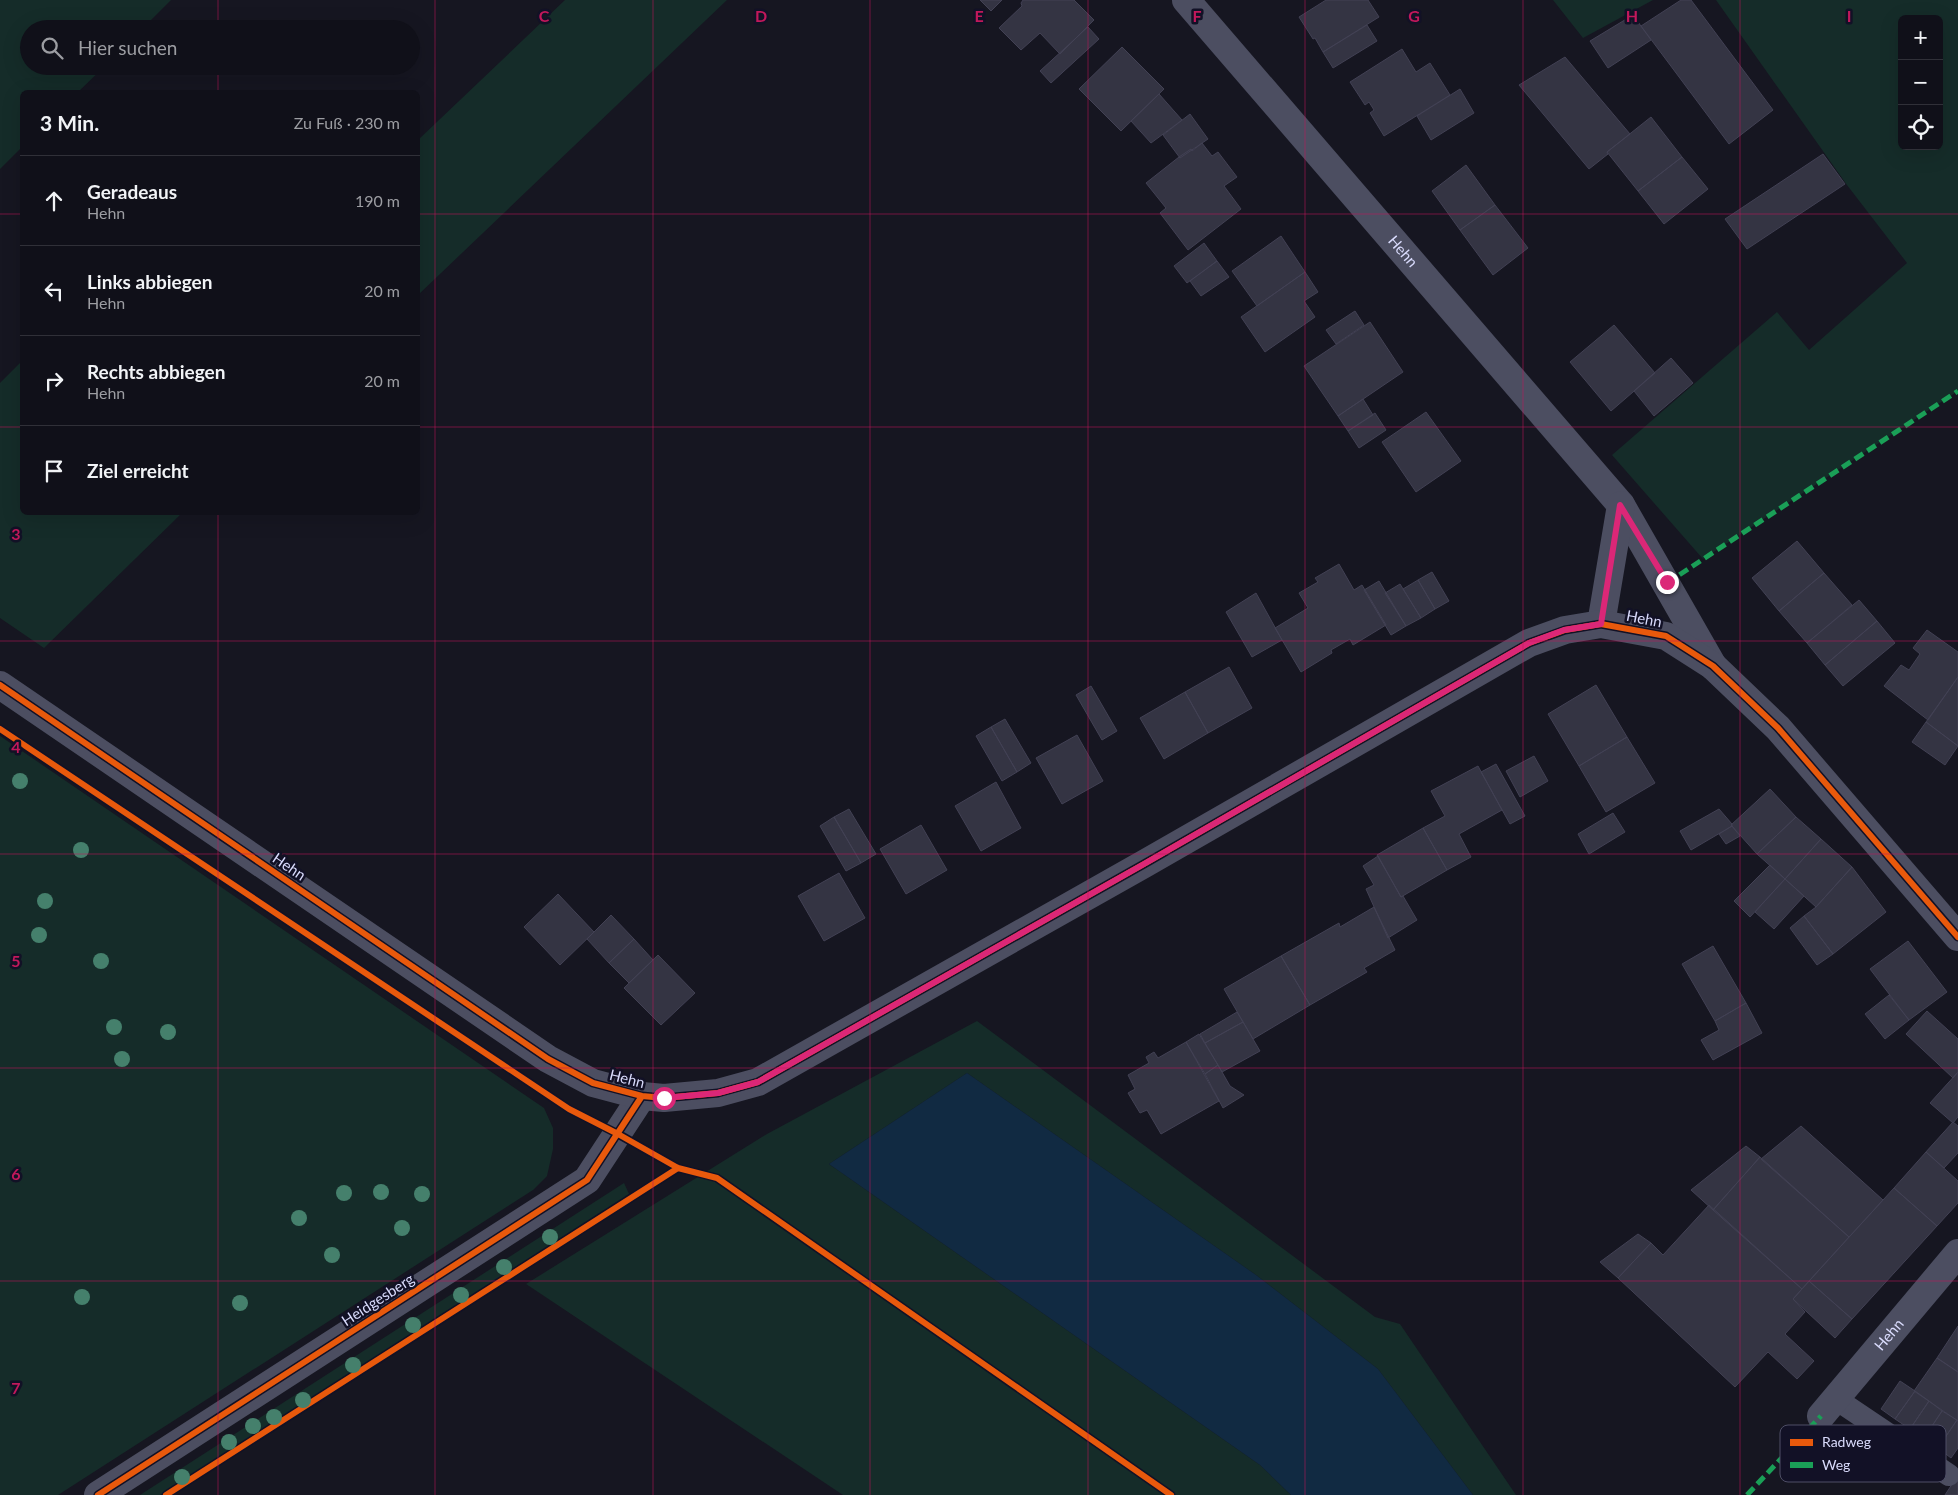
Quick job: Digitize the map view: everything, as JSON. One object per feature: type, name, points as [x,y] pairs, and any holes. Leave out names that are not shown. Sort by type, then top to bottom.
[{"type":"street","name":"Hehn","points":[[1186,0],[1620,505],[1713,666]]},
{"type":"street","points":[[1601,624],[1620,505]]},
{"type":"street","name":"Hehn","points":[[0,685],[548,1059],[593,1083],[642,1096],[664,1098],[718,1093],[758,1082],[1144,864],[1529,643],[1564,630],[1601,624],[1666,636],[1713,666],[1778,728],[1958,937]]},
{"type":"street","name":"Heidgesberg","points":[[98,1495],[587,1180],[642,1096]]},
{"type":"street","name":"Hehn","points":[[1828,1408],[1958,1253]]},
{"type":"lane","points":[[1828,1408],[1858,1425]]},
{"type":"green space","points":[[0,0],[171,0],[151,20],[20,20],[20,75],[96,75],[80,90],[20,90],[20,149],[0,169]]},
{"type":"green space","points":[[565,0],[727,0],[420,293],[420,138]]},
{"type":"green space","points":[[1553,0],[1653,0],[1583,38]]},
{"type":"green space","points":[[1716,0],[1958,0],[1958,391],[1703,559],[1612,455],[1777,312],[1809,350],[1907,263],[1847,185]]},
{"type":"green space","points":[[20,363],[20,515],[180,515],[44,648],[0,618],[0,383]]},
{"type":"green space","points":[[0,736],[544,1108],[553,1128],[553,1149],[547,1176],[533,1190],[58,1495],[0,1495]]},
{"type":"green space","points":[[977,1021],[1375,1317],[1400,1324],[1516,1495],[1473,1495],[1378,1369],[1256,1275],[967,1073],[829,1164],[1260,1465],[1291,1495],[843,1495],[526,1284],[767,1134]]},
{"type":"green space","points":[[624,1183],[629,1194],[160,1495],[140,1495]]},
{"type":"water","points":[[967,1073],[1256,1275],[1378,1369],[1473,1495],[1291,1495],[1260,1465],[829,1164]]},
{"type":"building","points":[[980,0],[1002,0],[991,11]]},
{"type":"building","points":[[1023,0],[1074,0],[1094,20],[1060,54],[1040,33],[1021,50],[999,28],[1022,6]]},
{"type":"building","points":[[1326,0],[1368,0],[1379,17],[1323,52],[1299,17]]},
{"type":"building","points":[[1681,0],[1691,0],[1773,110],[1729,144],[1641,26]]},
{"type":"building","points":[[1633,15],[1651,40],[1608,68],[1590,41]]},
{"type":"building","points":[[1367,25],[1377,41],[1333,68],[1323,52]]},
{"type":"building","points":[[1088,27],[1099,39],[1051,83],[1040,71]]},
{"type":"building","points":[[1122,47],[1164,89],[1121,131],[1079,89]]},
{"type":"building","points":[[1402,49],[1416,72],[1430,63],[1450,95],[1384,136],[1370,113],[1374,110],[1369,102],[1365,105],[1350,82]]},
{"type":"building","points":[[1565,57],[1630,134],[1589,169],[1519,85]]},
{"type":"building","points":[[1460,89],[1474,113],[1431,140],[1417,116]]},
{"type":"building","points":[[1159,94],[1182,120],[1151,143],[1131,121]]},
{"type":"building","points":[[1190,114],[1208,139],[1180,158],[1163,135]]},
{"type":"building","points":[[1651,117],[1682,157],[1638,191],[1607,152]]},
{"type":"building","points":[[1202,143],[1212,156],[1218,152],[1237,177],[1224,186],[1241,209],[1188,250],[1160,213],[1166,208],[1146,183],[1179,157],[1191,149],[1192,151]]},
{"type":"building","points":[[1823,154],[1845,184],[1747,249],[1725,219]]},
{"type":"building","points":[[1682,157],[1708,189],[1664,224],[1638,191]]},
{"type":"building","points":[[1466,165],[1495,205],[1460,230],[1432,191]]},
{"type":"building","points":[[1495,205],[1528,248],[1493,275],[1460,230]]},
{"type":"building","points":[[1281,236],[1305,272],[1257,306],[1232,271]]},
{"type":"building","points":[[1204,243],[1217,261],[1187,283],[1174,266]]},
{"type":"building","points":[[1217,261],[1229,277],[1201,296],[1190,281]]},
{"type":"building","points":[[1305,272],[1318,292],[1304,301],[1315,317],[1265,352],[1241,317]]},
{"type":"building","points":[[1355,311],[1364,325],[1336,344],[1326,330]]},
{"type":"building","points":[[1370,322],[1403,372],[1338,416],[1304,366]]},
{"type":"building","points":[[1614,325],[1655,373],[1611,411],[1570,362]]},
{"type":"building","points":[[1671,358],[1693,383],[1654,416],[1634,391]]},
{"type":"building","points":[[1363,399],[1373,415],[1348,431],[1338,416]]},
{"type":"building","points":[[1426,412],[1461,461],[1416,492],[1382,442]]},
{"type":"building","points":[[1375,413],[1386,430],[1359,448],[1348,431]]},
{"type":"building","points":[[1797,541],[1824,573],[1779,611],[1752,578]]},
{"type":"building","points":[[1339,564],[1354,590],[1362,585],[1386,625],[1353,645],[1350,639],[1331,650],[1332,653],[1301,672],[1275,628],[1308,608],[1299,593],[1318,582],[1315,578]]},
{"type":"building","points":[[1432,572],[1449,601],[1435,609],[1418,580]]},
{"type":"building","points":[[1824,573],[1852,605],[1807,643],[1779,611]]},
{"type":"building","points":[[1418,580],[1435,609],[1421,618],[1403,589]]},
{"type":"building","points":[[1379,581],[1406,626],[1391,635],[1364,590]]},
{"type":"building","points":[[1400,584],[1421,618],[1406,626],[1385,593]]},
{"type":"building","points":[[1256,593],[1282,640],[1252,657],[1226,612]]},
{"type":"building","points":[[1859,600],[1877,621],[1825,665],[1807,643]]},
{"type":"building","points":[[1877,621],[1895,643],[1843,686],[1825,665]]},
{"type":"building","points":[[1927,630],[1958,652],[1958,677],[1928,720],[1884,686],[1901,665],[1909,670],[1920,654],[1913,648]]},
{"type":"building","points":[[1229,667],[1252,708],[1208,733],[1185,692]]},
{"type":"building","points":[[1958,677],[1958,746],[1926,722]]},
{"type":"building","points":[[1596,685],[1627,737],[1579,766],[1548,714]]},
{"type":"building","points":[[1091,686],[1117,731],[1102,740],[1076,695]]},
{"type":"building","points":[[1185,692],[1208,733],[1164,759],[1140,718]]},
{"type":"building","points":[[1005,719],[1031,763],[1017,772],[991,727]]},
{"type":"building","points":[[1926,722],[1958,746],[1945,765],[1912,742]]},
{"type":"building","points":[[991,727],[1017,772],[1002,781],[976,736]]},
{"type":"building","points":[[1077,735],[1103,781],[1062,804],[1036,758]]},
{"type":"building","points":[[1627,737],[1655,783],[1606,812],[1579,766]]},
{"type":"building","points":[[1534,756],[1548,781],[1520,797],[1506,771]]},
{"type":"building","points":[[1496,764],[1525,816],[1510,824],[1481,772]]},
{"type":"building","points":[[1478,766],[1502,810],[1459,834],[1471,857],[1447,870],[1423,828],[1445,816],[1431,791]]},
{"type":"building","points":[[996,782],[1021,828],[981,851],[955,806]]},
{"type":"building","points":[[1770,789],[1796,817],[1757,854],[1731,825]]},
{"type":"building","points":[[849,809],[876,854],[861,863],[834,817]]},
{"type":"building","points":[[1719,809],[1732,826],[1691,850],[1680,831]]},
{"type":"building","points":[[1613,813],[1625,832],[1589,854],[1578,834]]},
{"type":"building","points":[[834,817],[861,863],[846,871],[820,826]]},
{"type":"building","points":[[1796,817],[1821,839],[1785,879],[1757,854]]},
{"type":"building","points":[[921,825],[947,870],[906,894],[880,849]]},
{"type":"building","points":[[1732,826],[1740,836],[1726,844],[1719,834]]},
{"type":"building","points":[[1423,828],[1447,870],[1401,897],[1377,855]]},
{"type":"building","points":[[1821,839],[1852,867],[1816,907],[1785,879]]},
{"type":"building","points":[[1378,856],[1401,897],[1403,896],[1417,920],[1388,938],[1366,889],[1374,885],[1363,866]]},
{"type":"building","points":[[1770,865],[1785,879],[1750,917],[1734,901]]},
{"type":"building","points":[[1852,867],[1886,912],[1833,954],[1804,916],[1816,907]]},
{"type":"building","points":[[839,873],[865,918],[824,941],[798,896]]},
{"type":"building","points":[[1785,879],[1804,896],[1774,929],[1755,912]]},
{"type":"building","points":[[558,894],[594,932],[560,965],[524,927]]},
{"type":"building","points":[[1374,907],[1395,950],[1364,968],[1367,972],[1310,1005],[1281,956],[1339,923],[1340,927]]},
{"type":"building","points":[[611,915],[634,939],[609,963],[587,939]]},
{"type":"building","points":[[1804,916],[1833,954],[1817,965],[1790,928]]},
{"type":"building","points":[[634,939],[653,960],[629,983],[609,963]]},
{"type":"building","points":[[1908,941],[1947,992],[1909,1020],[1870,969]]},
{"type":"building","points":[[1713,946],[1746,1003],[1715,1021],[1682,964]]},
{"type":"building","points":[[658,955],[695,993],[661,1025],[624,988]]},
{"type":"building","points":[[1281,956],[1310,1005],[1253,1039],[1224,989]]},
{"type":"building","points":[[1889,995],[1909,1020],[1885,1039],[1865,1014]]},
{"type":"building","points":[[1746,1003],[1762,1033],[1713,1060],[1701,1040],[1719,1030],[1715,1021]]},
{"type":"building","points":[[1927,1011],[1958,1039],[1958,1072],[1953,1078],[1906,1034]]},
{"type":"building","points":[[1237,1012],[1243,1022],[1205,1043],[1200,1034]]},
{"type":"building","points":[[1243,1022],[1260,1051],[1222,1072],[1205,1043]]},
{"type":"building","points":[[1199,1034],[1218,1065],[1205,1074],[1186,1042]]},
{"type":"building","points":[[1186,1042],[1219,1101],[1161,1134],[1147,1110],[1140,1113],[1128,1093],[1135,1089],[1128,1075],[1149,1063],[1146,1057],[1154,1052],[1158,1058]]},
{"type":"building","points":[[1218,1065],[1230,1086],[1244,1095],[1223,1108],[1205,1074]]},
{"type":"building","points":[[1958,1072],[1958,1117],[1953,1123],[1930,1103]]},
{"type":"building","points":[[1953,1122],[1958,1126],[1958,1153],[1944,1168],[1925,1153]]},
{"type":"building","points":[[1801,1126],[1883,1200],[1849,1237],[1761,1159]]},
{"type":"building","points":[[1746,1146],[1760,1157],[1713,1210],[1691,1190]]},
{"type":"building","points":[[1926,1152],[1958,1181],[1958,1203],[1937,1226],[1894,1188]]},
{"type":"building","points":[[1760,1157],[1849,1237],[1802,1289],[1713,1210]]},
{"type":"building","points":[[1894,1188],[1937,1226],[1852,1319],[1809,1281]]},
{"type":"building","points":[[1709,1205],[1802,1289],[1793,1299],[1805,1312],[1785,1334],[1814,1361],[1797,1379],[1768,1352],[1735,1387],[1618,1278],[1651,1243],[1663,1255]]},
{"type":"building","points":[[1638,1234],[1651,1243],[1618,1278],[1600,1262]]},
{"type":"building","points":[[1809,1281],[1852,1319],[1835,1338],[1793,1299]]},
{"type":"building","points":[[1958,1326],[1958,1372],[1937,1358]]},
{"type":"building","points":[[1937,1358],[1958,1372],[1958,1421],[1914,1391]]},
{"type":"building","points":[[1900,1381],[1915,1391],[1895,1419],[1881,1409]]},
{"type":"building","points":[[1915,1391],[1929,1401],[1913,1425],[1904,1425],[1895,1419]]},
{"type":"building","points":[[1929,1401],[1942,1411],[1933,1425],[1913,1425]]},
{"type":"building","points":[[1942,1411],[1957,1420],[1946,1436],[1946,1425],[1933,1425]]},
{"type":"building","points":[[1957,1420],[1958,1448],[1951,1458],[1946,1454],[1946,1436]]},
{"type":"building","points":[[1956,1478],[1958,1479],[1958,1495],[1945,1495]]},
{"type":"marked path","points":[[1667,583],[1958,391]]},
{"type":"marked path","points":[[1813,1425],[1821,1416]]},
{"type":"marked path","points":[[1747,1495],[1780,1460]]},
{"type":"cycle path","points":[[0,685],[548,1059],[593,1083],[642,1096],[664,1098],[718,1093],[758,1082],[1144,864],[1529,643],[1565,630],[1601,624],[1666,636],[1713,666],[1778,728],[1958,937]]},
{"type":"cycle path","points":[[0,729],[569,1109],[678,1168],[717,1178],[1171,1495]]},
{"type":"cycle path","points":[[98,1495],[587,1180],[642,1096]]},
{"type":"cycle path","points":[[166,1495],[678,1168]]},
{"type":"route","points":[[664,1098],[718,1093],[758,1082],[1144,864],[1529,643],[1564,630],[1601,624],[1620,505],[1667,582]]}]
